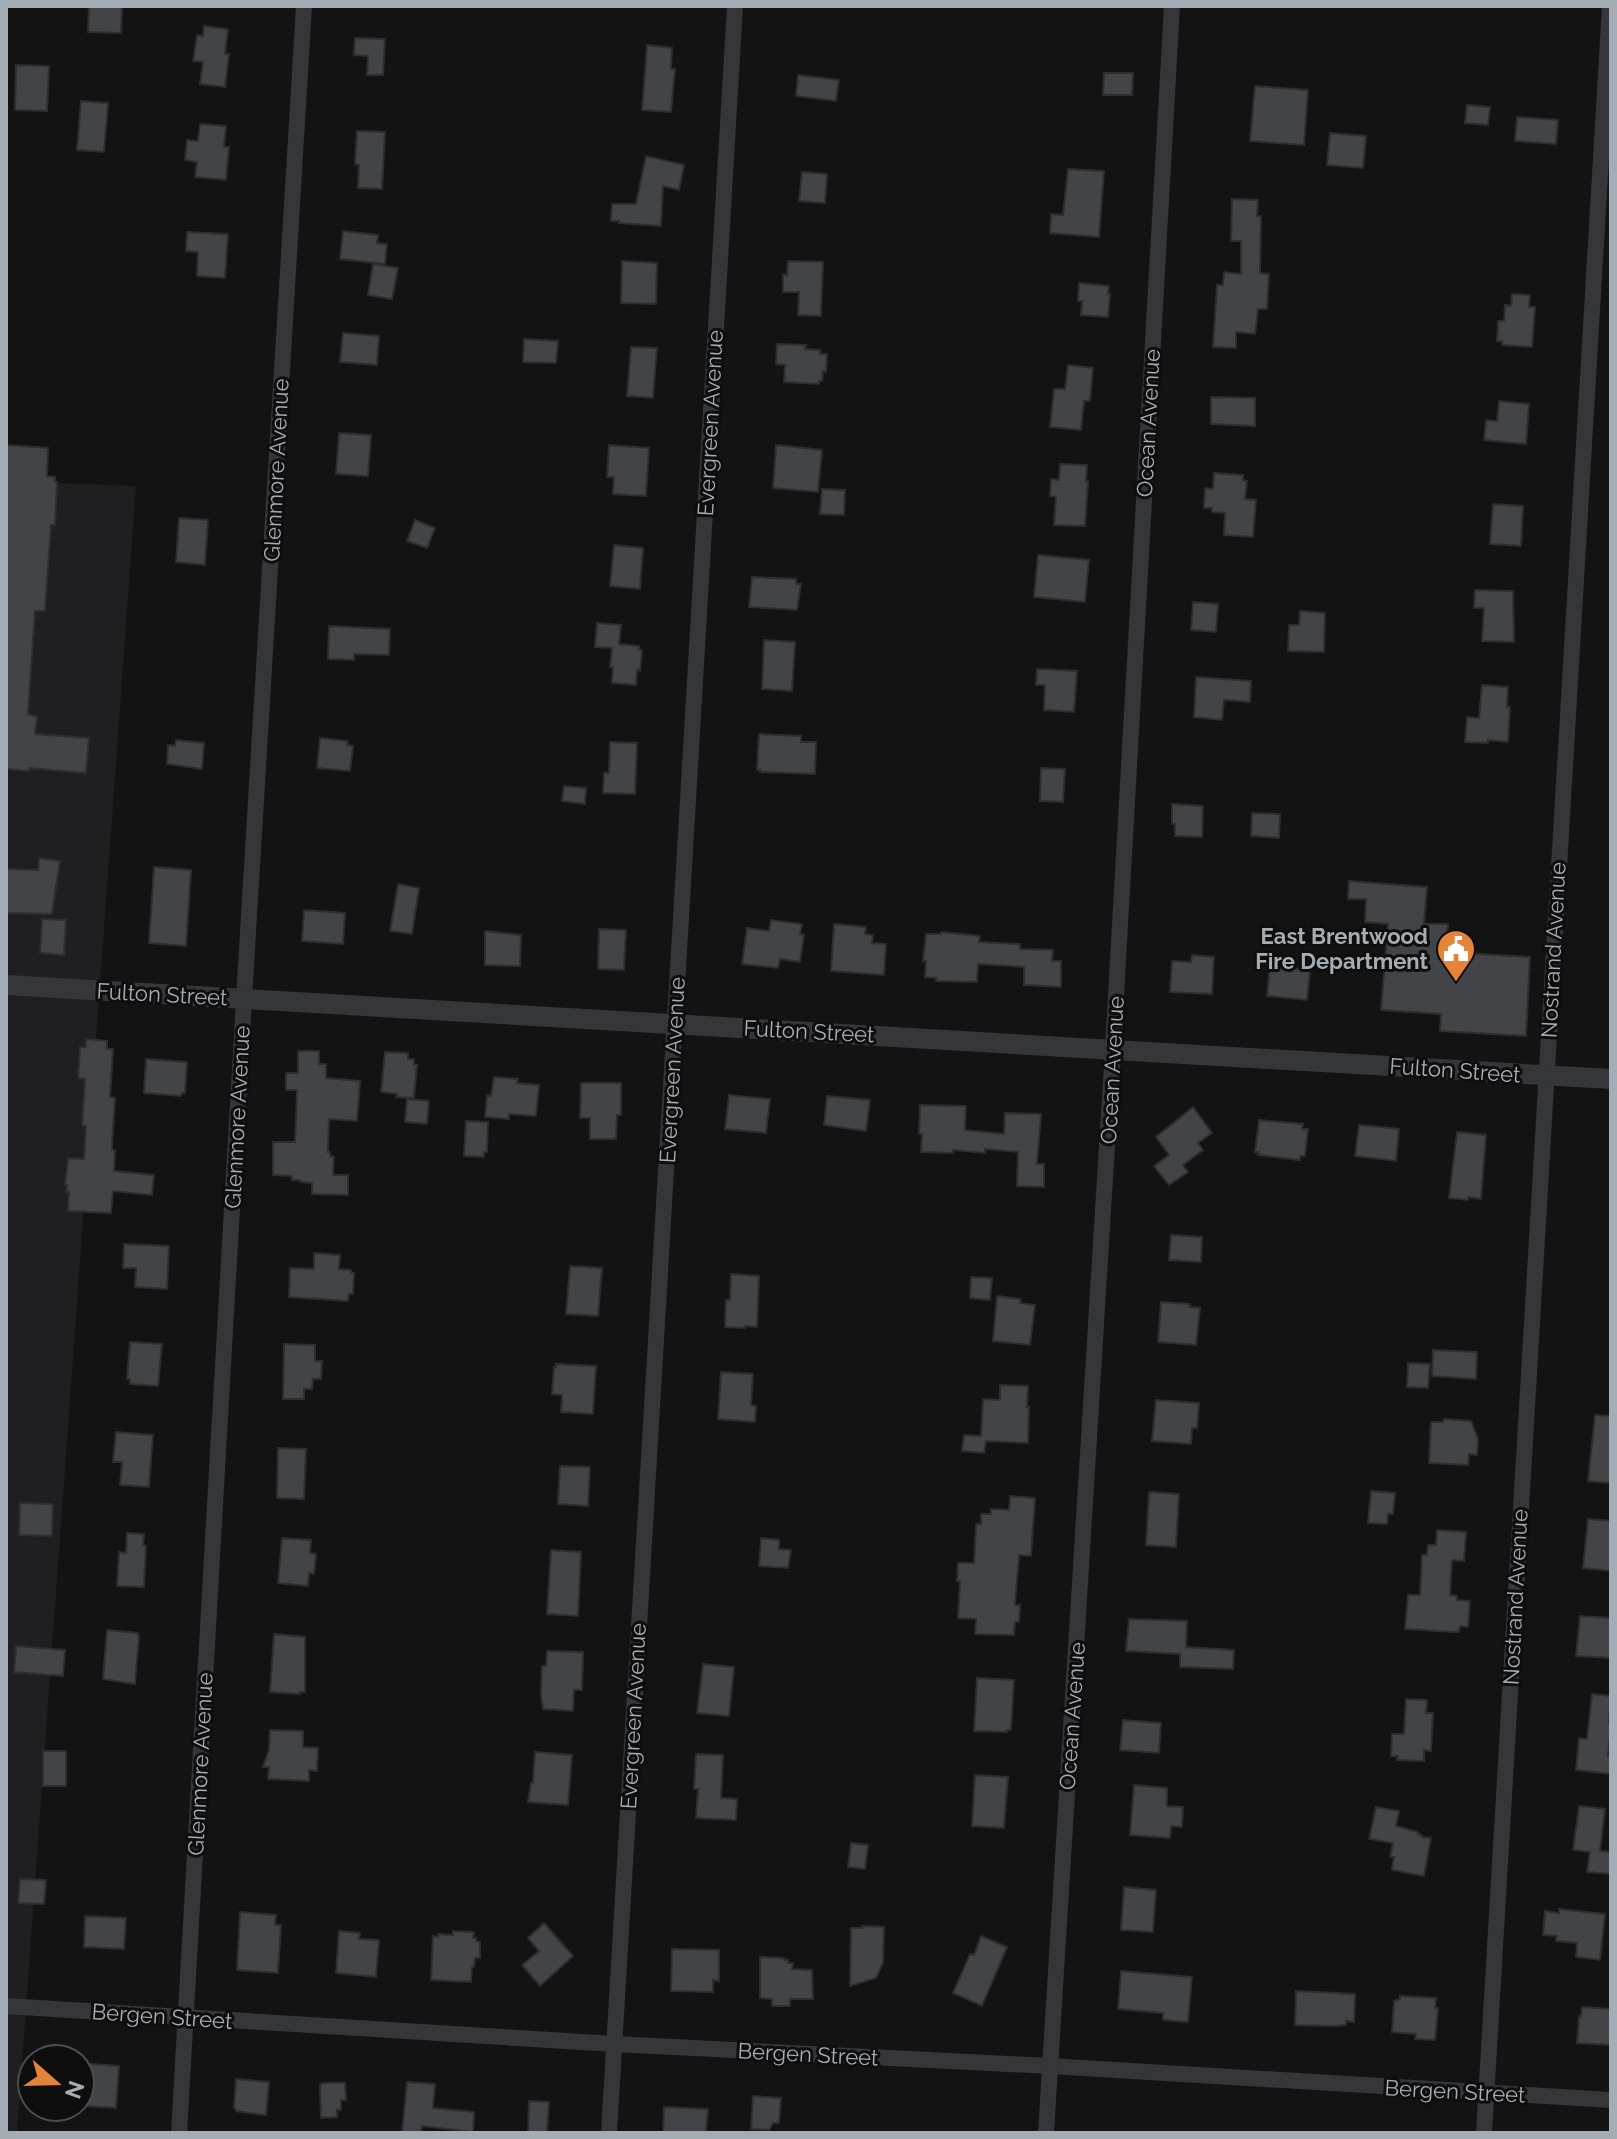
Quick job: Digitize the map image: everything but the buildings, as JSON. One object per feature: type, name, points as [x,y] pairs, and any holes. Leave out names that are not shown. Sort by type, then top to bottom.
[{"type":"street","name":"Glenmore Avenue","points":[[179,2133],[304,6]]},
{"type":"street","name":"Evergreen Avenue","points":[[609,2133],[735,6]]},
{"type":"street","name":"Ocean Avenue","points":[[1046,2133],[1113,1049],[1172,6]]},
{"type":"street","name":"Nostrand Avenue","points":[[1484,2133],[1610,6]]},
{"type":"street","name":"Fulton Street","points":[[6,985],[1611,1079]]},
{"type":"street","name":"Bergen Street","points":[[6,2006],[1611,2100]]},
{"type":"shaded area","points":[[6,481],[136,486],[24,2043],[16,2043],[17,2133],[6,2133]]},
{"type":"place","name":"East Brentwood Fire Department","points":[[1456,983]]}]
